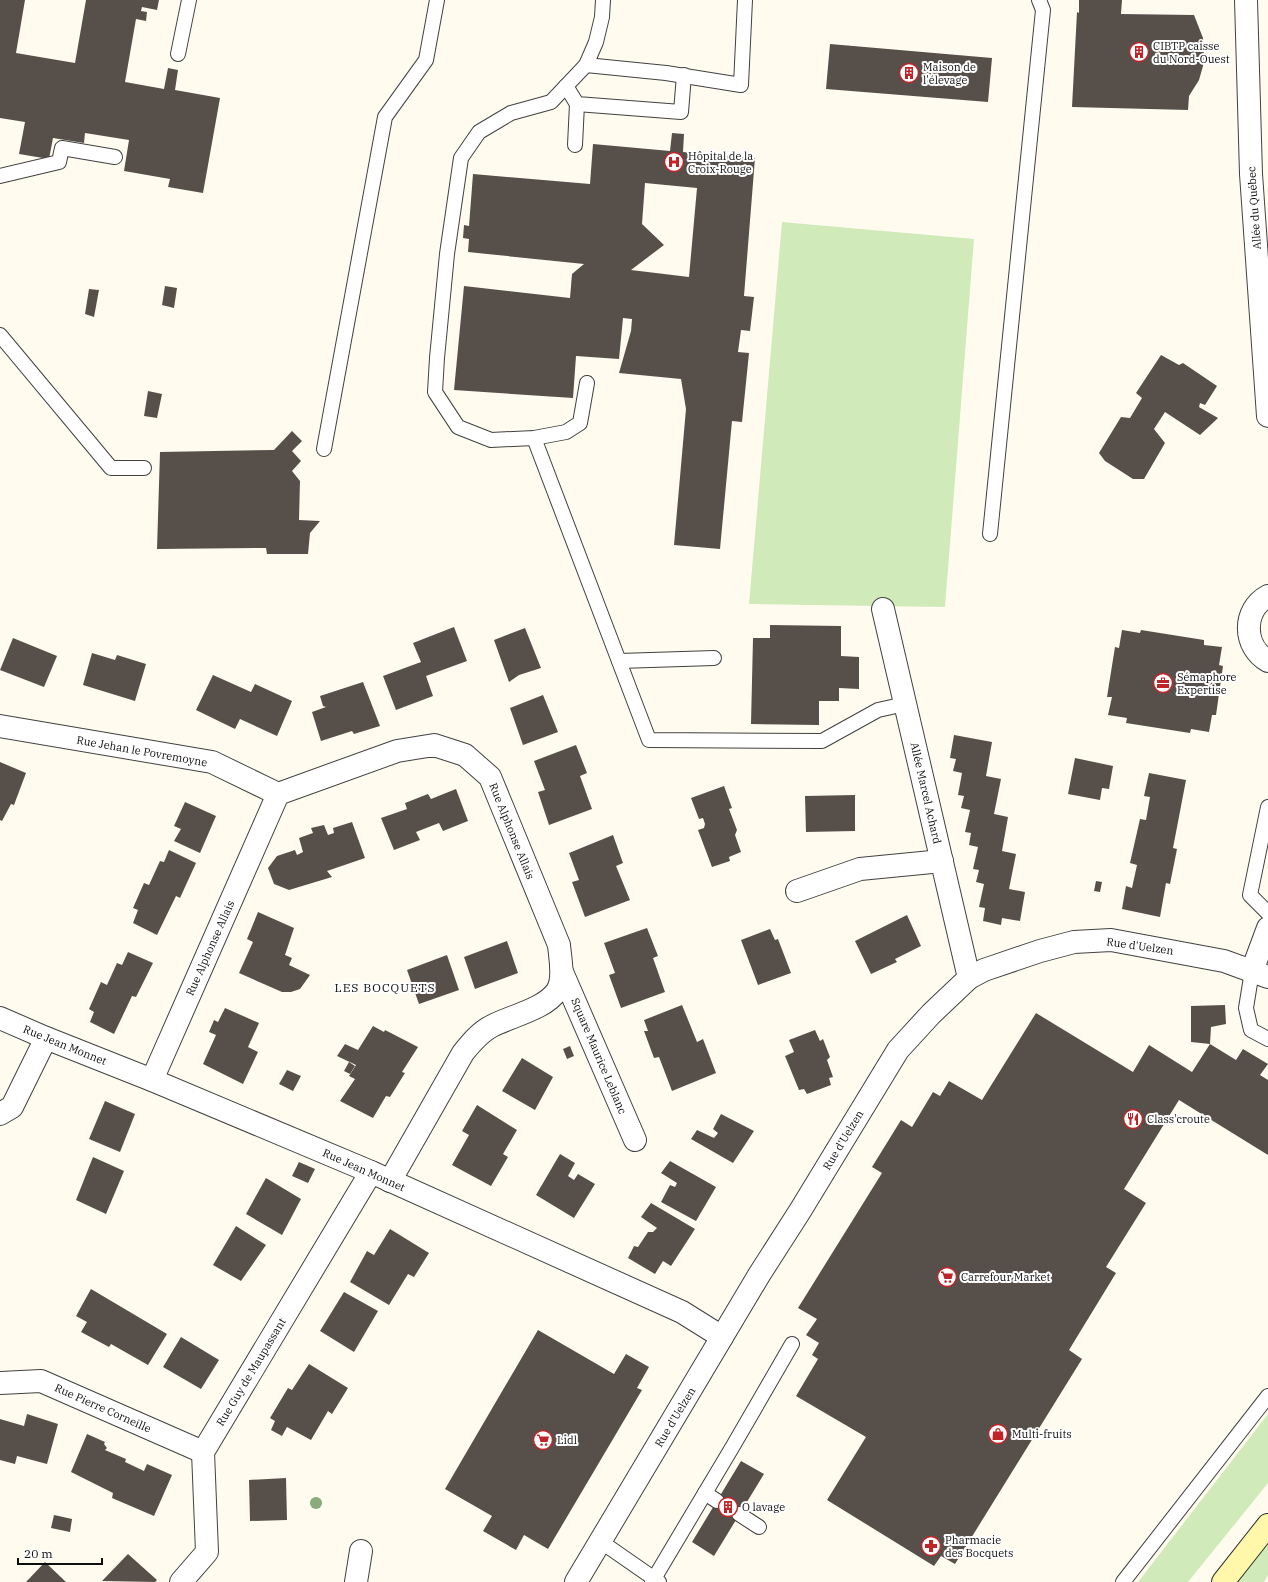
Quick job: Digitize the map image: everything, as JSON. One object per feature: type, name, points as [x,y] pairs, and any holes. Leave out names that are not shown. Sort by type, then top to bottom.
[{"type":"main road","points":[[1223,1582],[1268,1525]]},
{"type":"street","name":"Allée du Québec","points":[[1246,0],[1250,154],[1262,232],[1268,416]]},
{"type":"street","points":[[1268,596],[1259,602],[1251,614],[1248,628],[1254,648],[1258,654],[1268,661]]},
{"type":"street","name":"Allée Marcel Achard","points":[[883,609],[969,978]]},
{"type":"street","name":"Rue Jehan le Povremoyne","points":[[0,726],[212,762],[278,794]]},
{"type":"street","name":"Rue Alphonse Allais","points":[[152,1080],[278,794],[397,751],[434,745],[466,755],[490,777],[558,945],[562,972],[557,990],[545,1002],[491,1026],[477,1036],[463,1053],[390,1181]]},
{"type":"street","points":[[798,891],[860,869],[942,861]]},
{"type":"street","points":[[1260,974],[1268,928]]},
{"type":"street","name":"Rue d'Uelzen","points":[[576,1582],[722,1337],[898,1050],[931,1014],[969,978],[984,970],[1040,951],[1074,942],[1111,940],[1224,961],[1260,974]]},
{"type":"street","name":"Square Maurice Leblanc","points":[[562,972],[635,1140]]},
{"type":"street","name":"Rue Jean Monnet","points":[[0,1018],[371,1172],[682,1312],[722,1337]]},
{"type":"street","points":[[0,1114],[12,1107],[46,1038]]},
{"type":"street","name":"Rue Guy de Maupassant","points":[[203,1452],[371,1172]]},
{"type":"street","name":"Rue Pierre Corneille","points":[[0,1383],[41,1381],[203,1452]]},
{"type":"street","points":[[181,1582],[207,1552],[203,1452]]},
{"type":"street","points":[[356,1582],[361,1551]]},
{"type":"lane","points":[[178,54],[189,0]]},
{"type":"lane","points":[[324,449],[385,116],[426,60],[438,0]]},
{"type":"lane","points":[[588,383],[580,423],[566,432],[534,438],[492,440],[458,427],[436,392],[437,358],[447,254],[461,158],[479,132],[511,113],[551,102],[586,65],[596,42],[602,17],[603,0]]},
{"type":"lane","points":[[586,65],[684,75],[741,85],[745,0]]},
{"type":"lane","points":[[990,534],[1043,10],[1040,0]]},
{"type":"lane","points":[[577,104],[681,112],[684,75]]},
{"type":"lane","points":[[566,86],[577,104],[575,145]]},
{"type":"lane","points":[[0,176],[58,162],[62,148],[115,157]]},
{"type":"lane","points":[[0,335],[111,468],[144,468]]},
{"type":"lane","points":[[534,438],[649,740],[822,741],[878,710],[905,704]]},
{"type":"lane","points":[[619,661],[714,658]]},
{"type":"lane","points":[[1268,807],[1250,896],[1268,913]]},
{"type":"lane","points":[[1260,974],[1246,1008],[1252,1030],[1268,1039]]},
{"type":"lane","points":[[600,1541],[655,1581],[704,1493],[792,1344]]},
{"type":"lane","points":[[1123,1582],[1268,1398]]},
{"type":"lane","points":[[704,1493],[717,1501]]},
{"type":"lane","points":[[739,1514],[759,1527]]},
{"type":"green space","points":[[782,222],[974,239],[945,607],[749,604]]},
{"type":"green space","points":[[1268,1414],[1268,1483],[1188,1582],[1138,1582]]},
{"type":"green space","points":[[1268,1540],[1268,1575],[1264,1582],[1236,1582]]},
{"type":"building","points":[[0,0],[25,0],[16,53],[75,63],[86,0],[159,0],[157,10],[142,7],[141,11],[147,12],[146,21],[136,19],[125,82],[164,89],[168,68],[178,70],[175,90],[220,98],[203,193],[168,187],[170,179],[124,171],[129,140],[85,133],[84,143],[53,138],[49,159],[19,154],[25,122],[0,118]]},
{"type":"building","name":"CIBTP caisse du Nord-Ouest","points":[[1079,0],[1122,0],[1121,14],[1194,15],[1203,38],[1204,57],[1199,80],[1189,96],[1188,110],[1072,107],[1077,12],[1079,13]]},
{"type":"building","name":"Maison de l'élevage","points":[[830,44],[992,58],[988,102],[826,89]]},
{"type":"building","points":[[672,133],[684,134],[683,152],[755,158],[744,296],[754,297],[750,331],[741,330],[738,352],[749,353],[742,422],[732,421],[720,549],[674,545],[686,409],[681,379],[619,373],[631,331],[632,319],[623,318],[619,359],[576,356],[573,398],[454,390],[464,286],[570,298],[572,274],[584,264],[468,252],[469,239],[463,238],[464,225],[469,226],[473,174],[590,184],[593,144],[670,151]],"holes":[[[645,183],[697,188],[689,277],[631,270],[664,245],[642,224]]]},
{"type":"building","points":[[165,286],[177,288],[174,308],[162,305]]},
{"type":"building","points":[[89,289],[99,290],[94,317],[85,314]]},
{"type":"building","points":[[1161,355],[1179,365],[1183,363],[1217,386],[1205,405],[1200,403],[1199,407],[1218,418],[1200,435],[1165,412],[1154,429],[1165,443],[1144,479],[1133,479],[1105,461],[1099,453],[1121,417],[1130,418],[1142,398],[1136,393]]},
{"type":"building","points":[[148,391],[162,394],[157,418],[144,416]]},
{"type":"building","points":[[292,431],[302,441],[292,451],[301,461],[292,471],[300,481],[299,520],[320,521],[310,533],[308,554],[267,554],[266,548],[157,549],[160,452],[274,450]]},
{"type":"building","points":[[770,625],[841,626],[841,656],[859,657],[859,689],[839,688],[839,701],[819,701],[819,725],[751,724],[753,638],[770,638]]},
{"type":"building","points":[[454,627],[467,661],[426,676],[433,696],[396,710],[383,676],[421,662],[413,643]]},
{"type":"building","points":[[525,628],[541,668],[519,675],[509,682],[494,640]]},
{"type":"building","points":[[1122,630],[1140,633],[1141,630],[1204,640],[1204,645],[1222,647],[1219,665],[1223,666],[1216,715],[1212,715],[1209,732],[1191,729],[1190,733],[1126,723],[1127,718],[1108,715],[1112,697],[1107,697],[1115,647],[1119,648]]},
{"type":"building","points":[[13,638],[57,656],[44,687],[0,670]]},
{"type":"building","points":[[92,653],[115,660],[117,655],[146,664],[135,701],[83,685]]},
{"type":"building","points":[[213,675],[251,692],[255,684],[292,701],[277,736],[240,719],[235,729],[196,710]]},
{"type":"building","points":[[363,682],[380,726],[354,734],[352,731],[321,741],[312,712],[326,707],[323,706],[320,696]]},
{"type":"building","points":[[543,695],[558,732],[523,745],[510,708]]},
{"type":"building","points":[[954,735],[992,742],[986,776],[1001,779],[994,814],[1008,817],[1002,851],[1016,854],[1009,889],[1025,892],[1020,921],[1002,918],[1001,925],[983,921],[985,908],[979,907],[984,884],[976,882],[979,870],[973,869],[978,847],[969,845],[971,833],[965,832],[970,810],[961,808],[964,796],[958,795],[962,773],[953,771],[956,759],[950,758]]},
{"type":"building","points":[[576,745],[587,773],[580,776],[592,809],[549,825],[538,792],[545,790],[534,761]]},
{"type":"building","points":[[1075,758],[1113,766],[1109,789],[1102,788],[1100,800],[1068,794]]},
{"type":"building","points":[[0,762],[26,773],[14,805],[11,804],[2,821],[0,820]]},
{"type":"building","points":[[1149,773],[1186,780],[1173,848],[1177,849],[1170,884],[1166,883],[1160,917],[1122,909],[1126,886],[1132,888],[1137,865],[1130,863],[1140,819],[1146,820],[1150,797],[1144,796]]},
{"type":"building","points":[[724,786],[732,808],[729,809],[737,830],[735,835],[741,852],[729,857],[730,861],[712,867],[698,830],[704,828],[705,824],[703,818],[699,819],[691,798]]},
{"type":"building","points":[[456,789],[468,821],[443,831],[439,823],[416,832],[420,840],[394,850],[381,818],[407,809],[405,803],[428,794],[431,799]]},
{"type":"building","points":[[855,795],[855,831],[806,832],[805,796]]},
{"type":"building","points":[[185,802],[216,816],[200,853],[174,841],[181,829],[174,826]]},
{"type":"building","points":[[352,822],[365,858],[327,871],[332,877],[289,890],[274,884],[268,868],[277,856],[295,850],[297,855],[303,852],[299,838],[313,833],[311,828],[324,825],[328,835],[334,833],[333,828]]},
{"type":"building","points":[[613,835],[623,863],[616,866],[630,900],[585,917],[572,882],[579,880],[569,853]]},
{"type":"building","points":[[169,850],[196,863],[180,898],[176,896],[157,935],[133,923],[138,910],[133,908],[144,883],[149,885],[160,861],[164,862]]},
{"type":"building","points":[[1096,881],[1102,882],[1100,892],[1094,891]]},
{"type":"building","points":[[258,912],[294,928],[285,955],[292,958],[289,965],[310,975],[300,989],[291,992],[282,992],[239,973],[253,942],[247,939]]},
{"type":"building","points":[[907,915],[921,946],[895,959],[897,962],[871,974],[855,941]]},
{"type":"building","points":[[647,928],[658,956],[653,958],[665,992],[621,1008],[609,975],[615,973],[604,943]]},
{"type":"building","points":[[770,929],[775,940],[778,939],[791,973],[758,985],[741,940]]},
{"type":"building","points":[[507,941],[518,973],[475,989],[464,957]]},
{"type":"building","points":[[128,952],[153,963],[136,997],[132,996],[114,1034],[90,1022],[94,1012],[89,1009],[101,982],[107,985],[117,963],[122,965]]},
{"type":"building","points":[[447,955],[459,990],[419,1004],[407,970]]},
{"type":"building","points":[[682,1005],[697,1042],[703,1039],[716,1073],[672,1091],[659,1057],[654,1058],[644,1031],[648,1031],[644,1020]]},
{"type":"building","points":[[1225,1005],[1226,1024],[1211,1027],[1210,1044],[1191,1042],[1191,1006]]},
{"type":"building","points":[[225,1008],[259,1023],[248,1047],[258,1052],[243,1084],[203,1064],[216,1035],[209,1032],[214,1020],[218,1022]]},
{"type":"building","points":[[1036,1013],[1133,1072],[1149,1045],[1192,1072],[1210,1044],[1236,1060],[1243,1049],[1268,1064],[1260,1075],[1268,1080],[1268,1155],[1179,1100],[1124,1189],[1146,1203],[1106,1267],[1116,1273],[1069,1350],[1082,1359],[955,1564],[941,1556],[934,1566],[827,1500],[866,1437],[796,1396],[818,1359],[812,1355],[819,1343],[806,1335],[817,1319],[798,1308],[882,1173],[872,1167],[901,1120],[912,1127],[933,1092],[940,1096],[949,1081],[982,1100]]},
{"type":"building","points":[[373,1026],[384,1032],[385,1030],[418,1047],[402,1072],[405,1073],[390,1097],[386,1096],[373,1118],[340,1101],[355,1079],[349,1076],[356,1065],[337,1056],[345,1044],[358,1050]]},
{"type":"building","points":[[815,1030],[820,1041],[823,1039],[830,1057],[827,1060],[833,1077],[829,1078],[831,1085],[807,1094],[804,1089],[799,1090],[785,1056],[794,1052],[789,1040]]},
{"type":"building","points":[[570,1046],[574,1056],[567,1059],[563,1049]]},
{"type":"building","points":[[522,1058],[553,1077],[535,1110],[502,1091]]},
{"type":"building","points":[[349,1062],[355,1066],[350,1074],[344,1071]]},
{"type":"building","points":[[287,1070],[301,1076],[293,1091],[279,1084]]},
{"type":"building","points":[[105,1101],[135,1114],[120,1152],[89,1139]]},
{"type":"building","points":[[477,1105],[517,1130],[503,1154],[508,1157],[491,1186],[452,1165],[469,1135],[462,1131]]},
{"type":"building","points":[[721,1114],[754,1131],[733,1163],[691,1139],[697,1130],[714,1138],[718,1133],[713,1129]]},
{"type":"building","points":[[560,1154],[575,1163],[568,1176],[574,1180],[578,1174],[595,1184],[574,1218],[536,1195]]},
{"type":"building","points":[[93,1157],[124,1171],[106,1214],[76,1200]]},
{"type":"building","points":[[670,1161],[716,1187],[696,1221],[661,1202],[670,1185],[675,1187],[677,1183],[661,1173]]},
{"type":"building","points":[[299,1162],[315,1169],[308,1183],[292,1176]]},
{"type":"building","points":[[266,1178],[301,1199],[282,1235],[246,1214]]},
{"type":"building","points":[[651,1203],[695,1229],[671,1266],[663,1261],[655,1274],[628,1258],[634,1246],[638,1247],[648,1232],[653,1232],[657,1228],[641,1217]]},
{"type":"building","points":[[236,1226],[266,1245],[241,1281],[213,1265]]},
{"type":"building","points":[[390,1229],[429,1253],[414,1277],[408,1274],[389,1305],[350,1282],[367,1251],[374,1255]]},
{"type":"building","points":[[91,1289],[167,1334],[148,1365],[111,1344],[109,1347],[81,1332],[87,1322],[76,1316]]},
{"type":"building","points":[[344,1292],[378,1311],[354,1352],[320,1331]]},
{"type":"building","name":"Lidl","points":[[538,1330],[614,1374],[626,1354],[649,1367],[637,1388],[642,1390],[548,1549],[524,1535],[516,1550],[483,1531],[492,1516],[445,1489]]},
{"type":"building","points":[[181,1337],[219,1360],[201,1389],[163,1367]]},
{"type":"building","points":[[309,1364],[348,1388],[332,1414],[328,1411],[311,1440],[287,1427],[282,1436],[271,1430],[275,1421],[270,1418],[288,1388],[292,1390]]},
{"type":"building","points":[[27,1414],[58,1424],[47,1464],[17,1456],[15,1464],[0,1460],[0,1419],[24,1426]]},
{"type":"building","points":[[87,1434],[105,1442],[104,1444],[107,1448],[105,1450],[126,1459],[125,1462],[144,1471],[147,1464],[172,1475],[154,1516],[112,1498],[113,1493],[71,1472]]},
{"type":"building","name":"O lavage","points":[[741,1461],[764,1474],[714,1556],[692,1542]]},
{"type":"building","points":[[286,1478],[287,1520],[250,1521],[249,1480]]},
{"type":"building","points":[[54,1515],[72,1519],[70,1532],[51,1528]]},
{"type":"building","points":[[128,1554],[157,1580],[155,1582],[102,1581]]},
{"type":"building","points":[[45,1562],[66,1582],[26,1582]]},
{"type":"place","name":"CIBTP caisse du Nord-Ouest","points":[[1139,52]]},
{"type":"place","name":"Maison de l'élevage","points":[[909,73]]},
{"type":"place","name":"Hôpital de la Croix-Rouge","points":[[674,162]]},
{"type":"place","name":"Sémaphore Expertise","points":[[1163,683]]},
{"type":"place","name":"Class'croute","points":[[1133,1119]]},
{"type":"place","name":"Carrefour Market","points":[[947,1277]]},
{"type":"place","name":"Multi-fruits","points":[[998,1434]]},
{"type":"place","name":"Lidl","points":[[543,1440]]},
{"type":"place","name":"O lavage","points":[[728,1507]]},
{"type":"place","name":"Pharmacie des Bocquets","points":[[931,1546]]},
{"type":"district","name":"LES BOCQUETS","points":[[385,987]]}]
